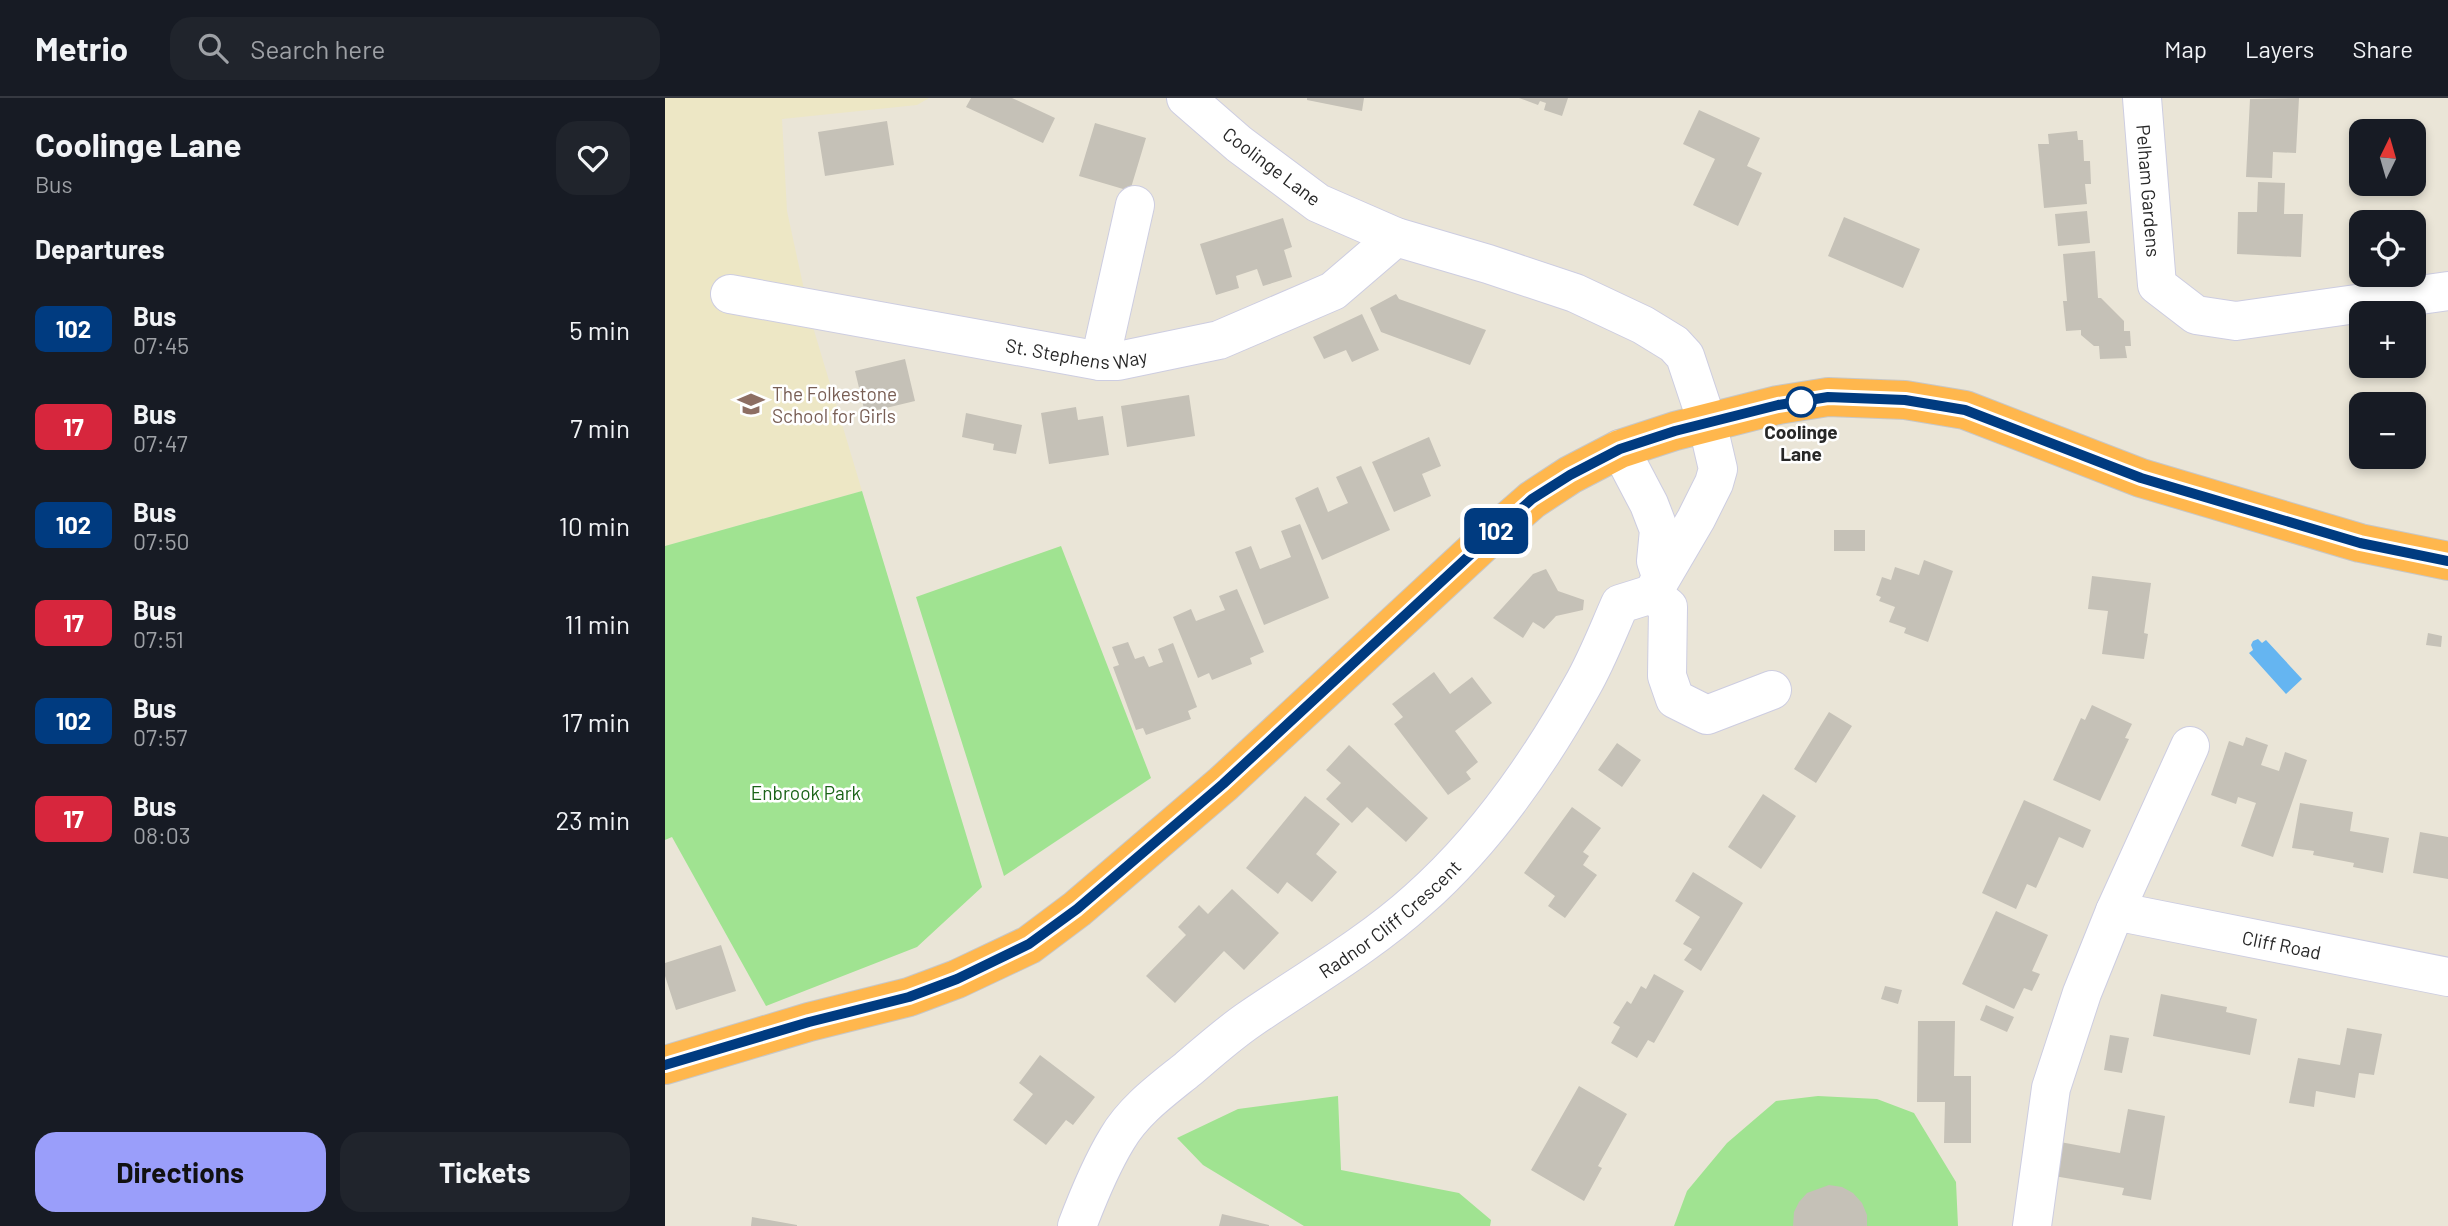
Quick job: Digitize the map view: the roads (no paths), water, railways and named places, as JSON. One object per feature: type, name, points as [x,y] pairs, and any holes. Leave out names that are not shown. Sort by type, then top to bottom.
[{"type":"highway","points":[[665,1065],[809,1022],[909,997],[957,979],[1029,944],[1077,909],[1223,784],[1532,499],[1620,449],[1707,422],[1778,405],[1828,397],[1905,400],[1965,410],[2141,478],[2360,543],[2448,561]]},
{"type":"street","name":"Coolinge Lane","points":[[1186,98],[1239,144],[1318,203],[1396,237],[1575,293],[1643,325],[1674,344],[1685,356],[1707,422]]},
{"type":"street","name":"Pelham Gardens","points":[[2142,98],[2157,285],[2196,315],[2236,321],[2448,291]]},
{"type":"street","points":[[1100,361],[1135,205]]},
{"type":"street","name":"St. Stephens Way","points":[[730,294],[1100,361],[1118,361],[1219,340],[1333,291],[1396,237]]},
{"type":"street","points":[[1656,585],[1672,563],[1717,476],[1718,469],[1707,422]]},
{"type":"street","points":[[1620,449],[1649,504],[1659,530],[1656,585],[1668,607],[1667,676],[1675,699],[1707,715],[1772,690]]},
{"type":"street","name":"Radnor Cliff Crescent","points":[[1077,1226],[1089,1195],[1118,1138],[1146,1102],[1248,1020],[1371,937],[1417,901],[1455,865],[1521,781],[1554,733],[1584,684],[1621,604],[1656,585]]},
{"type":"street","points":[[2032,1226],[2052,1088],[2083,990],[2115,911],[2190,746]]},
{"type":"street","name":"Cliff Road","points":[[2115,911],[2448,976]]},
{"type":"water","points":[[2258,639],[2262,643],[2266,640],[2302,679],[2286,694],[2249,653],[2253,650],[2253,641]]},
{"type":"place","name":"Coolinge Lane","points":[[1801,402]]},
{"type":"place","name":"The Folkestone School for Girls","points":[[751,404]]},
{"type":"park label","name":"Enbrook Park","points":[[806,792]]}]
